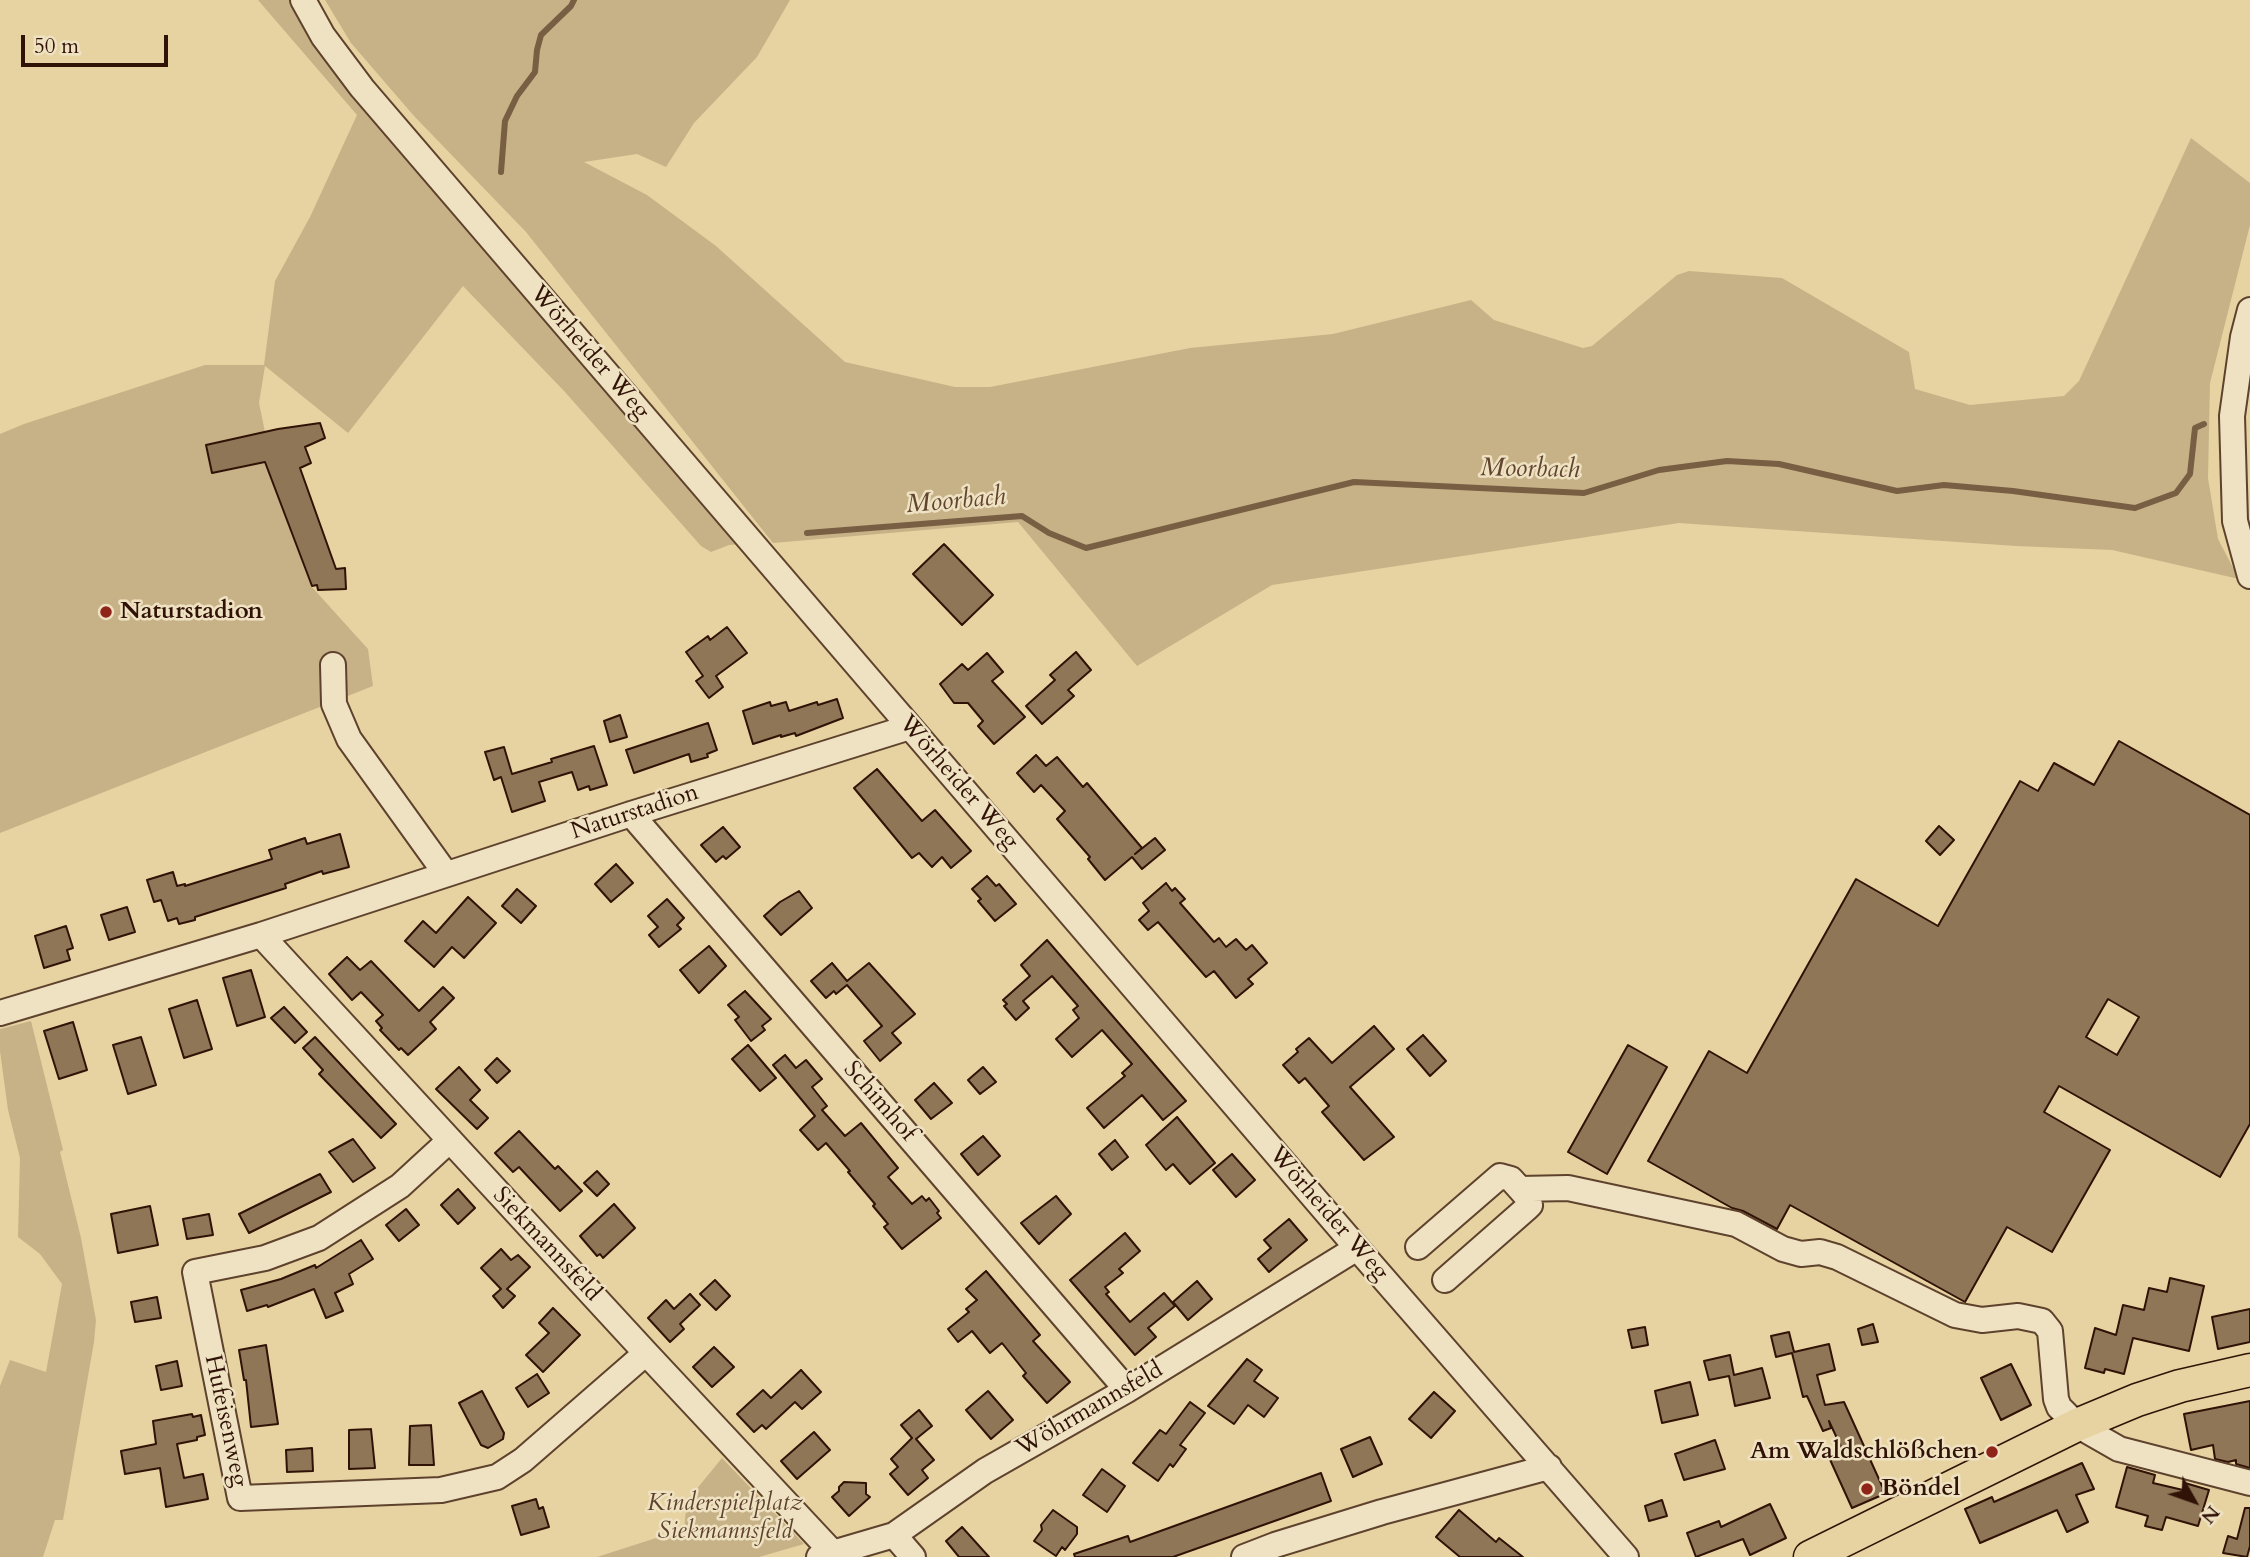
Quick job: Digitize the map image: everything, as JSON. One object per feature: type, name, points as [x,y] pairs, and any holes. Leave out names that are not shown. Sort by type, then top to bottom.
[{"type":"main road","points":[[1810,1557],[2077,1425],[2137,1400],[2180,1386],[2250,1370]]},
{"type":"street","name":"Wörheider Weg","points":[[303,0],[323,36],[362,88],[1357,1248],[1626,1557]]},
{"type":"street","points":[[2250,310],[2243,337],[2232,416],[2235,520],[2250,576]]},
{"type":"street","points":[[333,665],[334,704],[349,739],[446,874]]},
{"type":"street","name":"Naturstadion","points":[[0,1013],[261,934],[910,727]]},
{"type":"street","name":"Schimhof","points":[[631,814],[1127,1390]]},
{"type":"street","name":"Siekmannsfeld","points":[[261,934],[646,1353],[826,1555]]},
{"type":"street","name":"Hufeisenweg","points":[[450,1140],[400,1185],[319,1238],[264,1258],[195,1272],[240,1498],[441,1490],[497,1477],[523,1460],[646,1353]]},
{"type":"street","points":[[1418,1247],[1500,1176],[1511,1178],[1530,1201],[1530,1205],[1445,1280]]},
{"type":"street","points":[[1520,1189],[1568,1188],[1737,1224],[1783,1249],[1801,1254],[1820,1252],[1837,1257],[1955,1315],[1982,1320],[2018,1316],[2042,1321],[2050,1332],[2056,1399],[2059,1407],[2077,1425],[2119,1449],[2250,1483]]},
{"type":"street","name":"Wöhrmannsfeld","points":[[826,1555],[894,1535],[985,1471],[1127,1390],[1357,1248]]},
{"type":"street","points":[[1243,1556],[1382,1512],[1549,1466]]},
{"type":"street","points":[[894,1535],[913,1557]]},
{"type":"green space","points":[[258,0],[292,0],[742,544],[729,545],[711,552],[701,546],[565,392],[463,286],[348,433],[265,366],[259,403],[265,432],[205,445],[211,470],[215,473],[265,463],[311,586],[368,649],[373,686],[0,833],[0,434],[205,365],[264,365],[275,281],[310,217],[357,115]]},
{"type":"green space","points":[[325,0],[790,0],[757,57],[694,123],[666,167],[637,154],[584,162],[647,195],[716,246],[845,362],[955,387],[990,387],[1190,348],[1333,334],[1471,300],[1494,320],[1583,348],[1592,346],[1677,275],[1689,271],[1782,278],[1909,352],[1915,389],[1970,405],[2064,396],[2079,381],[2191,138],[2250,183],[2250,225],[2210,383],[2208,478],[2218,539],[2239,579],[2112,550],[1679,523],[1272,585],[1137,666],[1018,522],[773,543],[526,232],[414,116],[351,43]]},
{"type":"green space","points":[[31,1021],[63,1150],[60,1152],[81,1238],[96,1320],[63,1520],[55,1520],[43,1557],[0,1557],[0,1386],[10,1360],[46,1372],[62,1284],[40,1254],[18,1237],[20,1158],[8,1110],[0,1051],[0,1029]]},
{"type":"green space","name":"Kinderspielplatz Siekmannsfeld","points":[[722,1458],[804,1544],[759,1557],[597,1557],[684,1529],[686,1510],[695,1491]]},
{"type":"building","points":[[320,423],[325,438],[305,447],[311,463],[300,468],[336,569],[345,568],[346,589],[318,590],[317,585],[312,586],[265,462],[212,473],[206,445]]},
{"type":"building","points":[[944,544],[993,595],[962,625],[913,574]]},
{"type":"building","points":[[727,627],[747,653],[716,676],[723,687],[709,698],[696,681],[703,676],[686,652],[708,636],[710,640]]},
{"type":"building","points":[[1076,652],[1091,670],[1068,690],[1074,696],[1042,724],[1026,706],[1055,680],[1050,675]]},
{"type":"building","points":[[987,653],[1003,672],[992,681],[1025,717],[994,744],[978,726],[983,721],[968,703],[954,703],[940,684],[962,664],[968,670]]},
{"type":"building","points":[[837,699],[843,718],[796,736],[795,733],[781,735],[753,744],[743,711],[770,702],[771,706],[786,702],[789,711]]},
{"type":"building","points":[[620,715],[627,737],[610,742],[604,721]]},
{"type":"building","points":[[708,723],[717,750],[707,754],[708,757],[691,762],[689,754],[634,773],[626,750]]},
{"type":"building","points":[[2119,741],[2250,815],[2250,1124],[2220,1177],[2059,1086],[2044,1112],[2110,1150],[2052,1252],[2007,1227],[1965,1302],[1790,1205],[1777,1229],[1732,1208],[1648,1161],[1709,1051],[1747,1073],[1856,879],[1938,926],[2020,781],[2038,791],[2054,763],[2094,785]],"holes":[[[2108,999],[2139,1017],[2117,1055],[2086,1037]]]},
{"type":"building","points":[[594,746],[607,785],[578,790],[572,772],[539,782],[545,801],[512,812],[501,777],[494,780],[485,752],[504,747],[512,774]]},
{"type":"building","points":[[1036,755],[1046,766],[1057,757],[1083,787],[1087,783],[1142,848],[1135,854],[1155,838],[1165,850],[1142,869],[1132,857],[1105,880],[1088,859],[1090,857],[1057,819],[1065,811],[1041,785],[1034,792],[1017,773]]},
{"type":"building","points":[[877,769],[922,821],[935,810],[971,851],[951,868],[942,857],[932,867],[919,853],[912,858],[854,788]]},
{"type":"building","points":[[1939,826],[1954,840],[1940,855],[1926,841]]},
{"type":"building","points":[[723,827],[740,847],[726,859],[723,856],[716,862],[701,845]]},
{"type":"building","points":[[340,834],[349,867],[323,874],[322,871],[285,884],[286,888],[179,924],[177,918],[168,921],[161,900],[154,902],[147,880],[173,872],[177,886],[185,886],[272,859],[269,850],[305,838],[307,844]]},
{"type":"building","points":[[616,864],[633,883],[611,902],[595,884]]},
{"type":"building","points":[[987,876],[996,886],[999,884],[1016,904],[995,921],[978,901],[981,899],[972,889]]},
{"type":"building","points":[[1166,883],[1172,891],[1175,888],[1185,899],[1180,903],[1214,942],[1219,938],[1226,947],[1236,939],[1246,950],[1252,945],[1267,963],[1248,979],[1253,984],[1236,998],[1214,971],[1206,977],[1158,922],[1148,930],[1139,920],[1149,911],[1143,903]]},
{"type":"building","points":[[517,889],[536,906],[521,923],[502,906]]},
{"type":"building","points":[[799,891],[812,908],[781,935],[764,916]]},
{"type":"building","points":[[468,897],[496,923],[464,958],[452,947],[434,967],[405,941],[423,921],[436,933]]},
{"type":"building","points":[[667,899],[684,918],[677,925],[681,929],[659,947],[649,935],[658,927],[648,916]]},
{"type":"building","points":[[127,907],[135,932],[109,940],[101,915]]},
{"type":"building","points":[[66,926],[73,948],[67,950],[70,960],[44,968],[35,936]]},
{"type":"building","points":[[1047,940],[1186,1101],[1163,1120],[1142,1095],[1104,1128],[1087,1108],[1125,1076],[1122,1073],[1132,1064],[1102,1030],[1072,1057],[1056,1039],[1079,1018],[1073,1010],[1078,1006],[1052,976],[1023,1001],[1029,1008],[1016,1020],[1004,1006],[1007,1004],[1003,1000],[1030,976],[1021,965]]},
{"type":"building","points":[[709,946],[726,966],[699,993],[680,970]]},
{"type":"building","points":[[347,957],[360,970],[371,961],[419,1011],[443,987],[454,998],[430,1022],[436,1029],[408,1055],[401,1048],[399,1050],[380,1030],[382,1028],[376,1021],[383,1015],[361,992],[352,1000],[329,974]]},
{"type":"building","points":[[832,963],[847,981],[869,963],[915,1014],[892,1033],[901,1043],[880,1061],[864,1041],[882,1026],[847,985],[826,998],[811,981]]},
{"type":"building","points":[[251,970],[265,1017],[237,1026],[223,978]]},
{"type":"building","points":[[745,991],[771,1019],[762,1026],[765,1030],[751,1041],[735,1020],[739,1017],[728,1005]]},
{"type":"building","points":[[197,1000],[212,1049],[184,1058],[169,1009]]},
{"type":"building","points":[[284,1007],[307,1032],[295,1043],[271,1018]]},
{"type":"building","points":[[73,1022],[87,1070],[59,1079],[44,1031]]},
{"type":"building","points":[[1374,1026],[1394,1049],[1350,1087],[1394,1137],[1364,1160],[1322,1112],[1329,1106],[1305,1078],[1299,1083],[1283,1065],[1309,1038],[1332,1063]]},
{"type":"building","points":[[1423,1035],[1446,1061],[1430,1076],[1407,1049]]},
{"type":"building","points":[[141,1037],[156,1085],[128,1094],[113,1045]]},
{"type":"building","points":[[315,1037],[396,1124],[381,1138],[319,1074],[323,1070],[303,1048]]},
{"type":"building","points":[[748,1045],[776,1078],[760,1091],[732,1059]]},
{"type":"building","points":[[1628,1045],[1667,1067],[1607,1174],[1568,1152]]},
{"type":"building","points":[[785,1055],[796,1068],[806,1060],[822,1079],[812,1087],[827,1106],[822,1110],[845,1136],[861,1123],[898,1168],[888,1177],[912,1204],[922,1196],[926,1201],[929,1198],[939,1211],[937,1213],[941,1218],[902,1249],[884,1227],[888,1224],[873,1206],[875,1204],[826,1143],[818,1150],[800,1130],[815,1116],[773,1065]]},
{"type":"building","points":[[497,1058],[510,1071],[497,1083],[485,1070]]},
{"type":"building","points":[[459,1067],[480,1090],[470,1100],[488,1118],[477,1129],[436,1089]]},
{"type":"building","points":[[983,1067],[996,1082],[980,1094],[968,1080]]},
{"type":"building","points":[[934,1083],[952,1103],[931,1119],[915,1100]]},
{"type":"building","points":[[1177,1117],[1215,1163],[1190,1184],[1173,1164],[1166,1170],[1146,1145]]},
{"type":"building","points":[[519,1131],[555,1169],[558,1166],[582,1191],[560,1211],[519,1167],[513,1172],[495,1153]]},
{"type":"building","points":[[983,1136],[1000,1156],[978,1175],[961,1154]]},
{"type":"building","points":[[353,1139],[375,1168],[353,1182],[329,1152]]},
{"type":"building","points":[[1115,1140],[1128,1157],[1112,1170],[1099,1154]]},
{"type":"building","points":[[1232,1154],[1255,1180],[1236,1197],[1213,1170]]},
{"type":"building","points":[[597,1171],[609,1184],[597,1196],[584,1183]]},
{"type":"building","points":[[320,1174],[331,1192],[249,1233],[239,1214]]},
{"type":"building","points":[[458,1189],[475,1208],[458,1224],[441,1205]]},
{"type":"building","points":[[1056,1196],[1071,1214],[1039,1244],[1021,1223]]},
{"type":"building","points":[[614,1204],[635,1228],[603,1258],[600,1254],[597,1256],[580,1236]]},
{"type":"building","points":[[150,1206],[158,1245],[118,1253],[111,1214]]},
{"type":"building","points":[[406,1209],[419,1225],[399,1241],[386,1225]]},
{"type":"building","points":[[209,1214],[213,1235],[187,1239],[183,1219]]},
{"type":"building","points":[[1289,1219],[1307,1240],[1269,1272],[1258,1259],[1271,1248],[1264,1240]]},
{"type":"building","points":[[1125,1233],[1140,1251],[1119,1269],[1123,1273],[1105,1287],[1109,1292],[1106,1294],[1130,1322],[1164,1293],[1175,1306],[1148,1328],[1156,1337],[1135,1355],[1070,1280]]},
{"type":"building","points":[[361,1240],[373,1259],[349,1274],[353,1284],[335,1293],[343,1311],[326,1318],[314,1289],[268,1307],[267,1305],[247,1311],[241,1290],[281,1279],[315,1265],[316,1268]]},
{"type":"building","points":[[501,1249],[511,1260],[518,1255],[530,1267],[507,1289],[515,1296],[503,1308],[493,1296],[501,1289],[481,1268]]},
{"type":"building","points":[[986,1271],[1040,1335],[1033,1341],[1070,1382],[1047,1403],[1023,1376],[1026,1373],[1002,1343],[990,1353],[972,1331],[958,1342],[948,1329],[969,1312],[966,1309],[977,1300],[966,1289]]},
{"type":"building","points":[[2170,1278],[2204,1286],[2189,1351],[2133,1338],[2124,1374],[2085,1368],[2095,1328],[2116,1335],[2123,1305],[2144,1310],[2149,1288],[2167,1292]]},
{"type":"building","points":[[715,1280],[730,1296],[716,1310],[700,1294]]},
{"type":"building","points":[[1197,1281],[1212,1299],[1188,1320],[1173,1302]]},
{"type":"building","points":[[690,1294],[700,1305],[680,1324],[684,1329],[670,1342],[648,1318],[666,1300],[674,1309]]},
{"type":"building","points":[[157,1297],[161,1318],[135,1322],[131,1302]]},
{"type":"building","points":[[553,1308],[580,1335],[543,1372],[526,1355],[549,1333],[539,1323]]},
{"type":"building","points":[[2250,1309],[2250,1342],[2218,1349],[2212,1317]]},
{"type":"building","points":[[1873,1324],[1878,1342],[1862,1345],[1858,1329]]},
{"type":"building","points":[[1645,1327],[1648,1345],[1632,1348],[1628,1330]]},
{"type":"building","points":[[1789,1332],[1794,1352],[1829,1344],[1835,1370],[1817,1375],[1825,1405],[1844,1402],[1883,1488],[1882,1495],[1852,1508],[1827,1453],[1841,1447],[1829,1421],[1831,1428],[1823,1431],[1807,1396],[1803,1397],[1792,1353],[1776,1357],[1771,1336]]},
{"type":"building","points":[[266,1345],[278,1424],[251,1427],[246,1380],[239,1350]]},
{"type":"building","points":[[714,1347],[734,1367],[712,1387],[693,1367]]},
{"type":"building","points":[[1730,1355],[1734,1375],[1762,1368],[1770,1398],[1735,1406],[1729,1376],[1709,1380],[1704,1361]]},
{"type":"building","points":[[1247,1359],[1262,1370],[1254,1381],[1278,1398],[1264,1417],[1248,1405],[1234,1424],[1208,1406]]},
{"type":"building","points":[[177,1361],[182,1386],[161,1390],[156,1366]]},
{"type":"building","points":[[2011,1364],[2031,1405],[2001,1420],[1981,1378]]},
{"type":"building","points":[[801,1370],[821,1392],[802,1409],[795,1402],[766,1429],[762,1425],[754,1432],[737,1414],[763,1390],[771,1398]]},
{"type":"building","points":[[537,1374],[549,1393],[528,1407],[516,1388]]},
{"type":"building","points":[[1690,1382],[1698,1415],[1662,1423],[1655,1391]]},
{"type":"building","points":[[482,1391],[504,1433],[503,1439],[488,1448],[481,1445],[459,1403]]},
{"type":"building","points":[[988,1391],[1013,1420],[991,1439],[966,1410]]},
{"type":"building","points":[[1434,1392],[1455,1411],[1431,1438],[1409,1419]]},
{"type":"building","points":[[2250,1401],[2250,1468],[2236,1464],[2236,1460],[2228,1462],[2215,1459],[2213,1445],[2191,1450],[2184,1414]]},
{"type":"building","points":[[1190,1402],[1205,1413],[1180,1445],[1186,1449],[1173,1467],[1170,1464],[1158,1481],[1133,1463],[1160,1430],[1166,1434]]},
{"type":"building","points":[[919,1410],[932,1426],[916,1439],[934,1460],[922,1470],[928,1478],[908,1495],[890,1474],[898,1467],[891,1459],[912,1438],[901,1425]]},
{"type":"building","points":[[192,1414],[193,1417],[201,1415],[205,1435],[197,1437],[197,1440],[177,1444],[184,1478],[203,1474],[208,1499],[166,1507],[160,1468],[125,1474],[121,1451],[156,1444],[153,1421]]},
{"type":"building","points":[[431,1425],[434,1465],[409,1465],[410,1426]]},
{"type":"building","points":[[371,1429],[375,1468],[349,1469],[349,1430]]},
{"type":"building","points":[[814,1432],[830,1450],[797,1479],[781,1461]]},
{"type":"building","points":[[1370,1437],[1382,1464],[1353,1477],[1341,1449]]},
{"type":"building","points":[[1715,1440],[1725,1469],[1684,1480],[1675,1454]]},
{"type":"building","points":[[312,1448],[313,1471],[287,1472],[286,1450]]},
{"type":"building","points":[[2082,1463],[2094,1489],[2076,1495],[2088,1522],[2067,1532],[2057,1510],[1980,1543],[1965,1509],[1992,1497],[1994,1502]]},
{"type":"building","points":[[2127,1467],[2155,1475],[2153,1483],[2183,1490],[2185,1483],[2209,1490],[2198,1526],[2166,1517],[2162,1530],[2145,1526],[2148,1516],[2116,1507]]},
{"type":"building","points":[[1102,1469],[1125,1486],[1107,1512],[1083,1495]]},
{"type":"building","points":[[1321,1473],[1331,1501],[1173,1557],[1075,1557],[1074,1554],[1128,1536],[1130,1542]]},
{"type":"building","points":[[844,1482],[866,1483],[866,1494],[870,1497],[849,1516],[832,1497]]},
{"type":"building","points":[[536,1499],[539,1509],[543,1507],[549,1527],[521,1535],[512,1506]]},
{"type":"building","points":[[1662,1500],[1667,1516],[1649,1521],[1645,1506]]},
{"type":"building","points":[[1770,1504],[1786,1538],[1750,1555],[1743,1539],[1696,1557],[1687,1533],[1719,1521],[1721,1527]]},
{"type":"building","points":[[2245,1508],[2250,1508],[2250,1546],[2247,1557],[2223,1553],[2228,1536],[2237,1539]]},
{"type":"building","points":[[1053,1510],[1077,1527],[1077,1534],[1065,1550],[1062,1547],[1056,1556],[1034,1541],[1042,1530],[1041,1525]]},
{"type":"building","points":[[1459,1510],[1496,1542],[1499,1538],[1523,1557],[1460,1557],[1436,1537]]},
{"type":"building","points":[[962,1527],[989,1557],[959,1557],[946,1541]]},
{"type":"waterway","points":[[501,172],[505,121],[517,96],[535,72],[541,35],[574,0]]},
{"type":"waterway","name":"Moorbach","points":[[807,533],[1022,516],[1049,533],[1086,548],[1354,482],[1584,493],[1659,470],[1727,461],[1779,464],[1897,491],[1944,485],[2013,491],[2135,508],[2176,493],[2190,474],[2195,428],[2204,424]]},
{"type":"place","name":"Naturstadion","points":[[106,612]]},
{"type":"place","name":"Am Waldschlößchen","points":[[1992,1452]]},
{"type":"place","name":"Böndel","points":[[1867,1489]]}]
